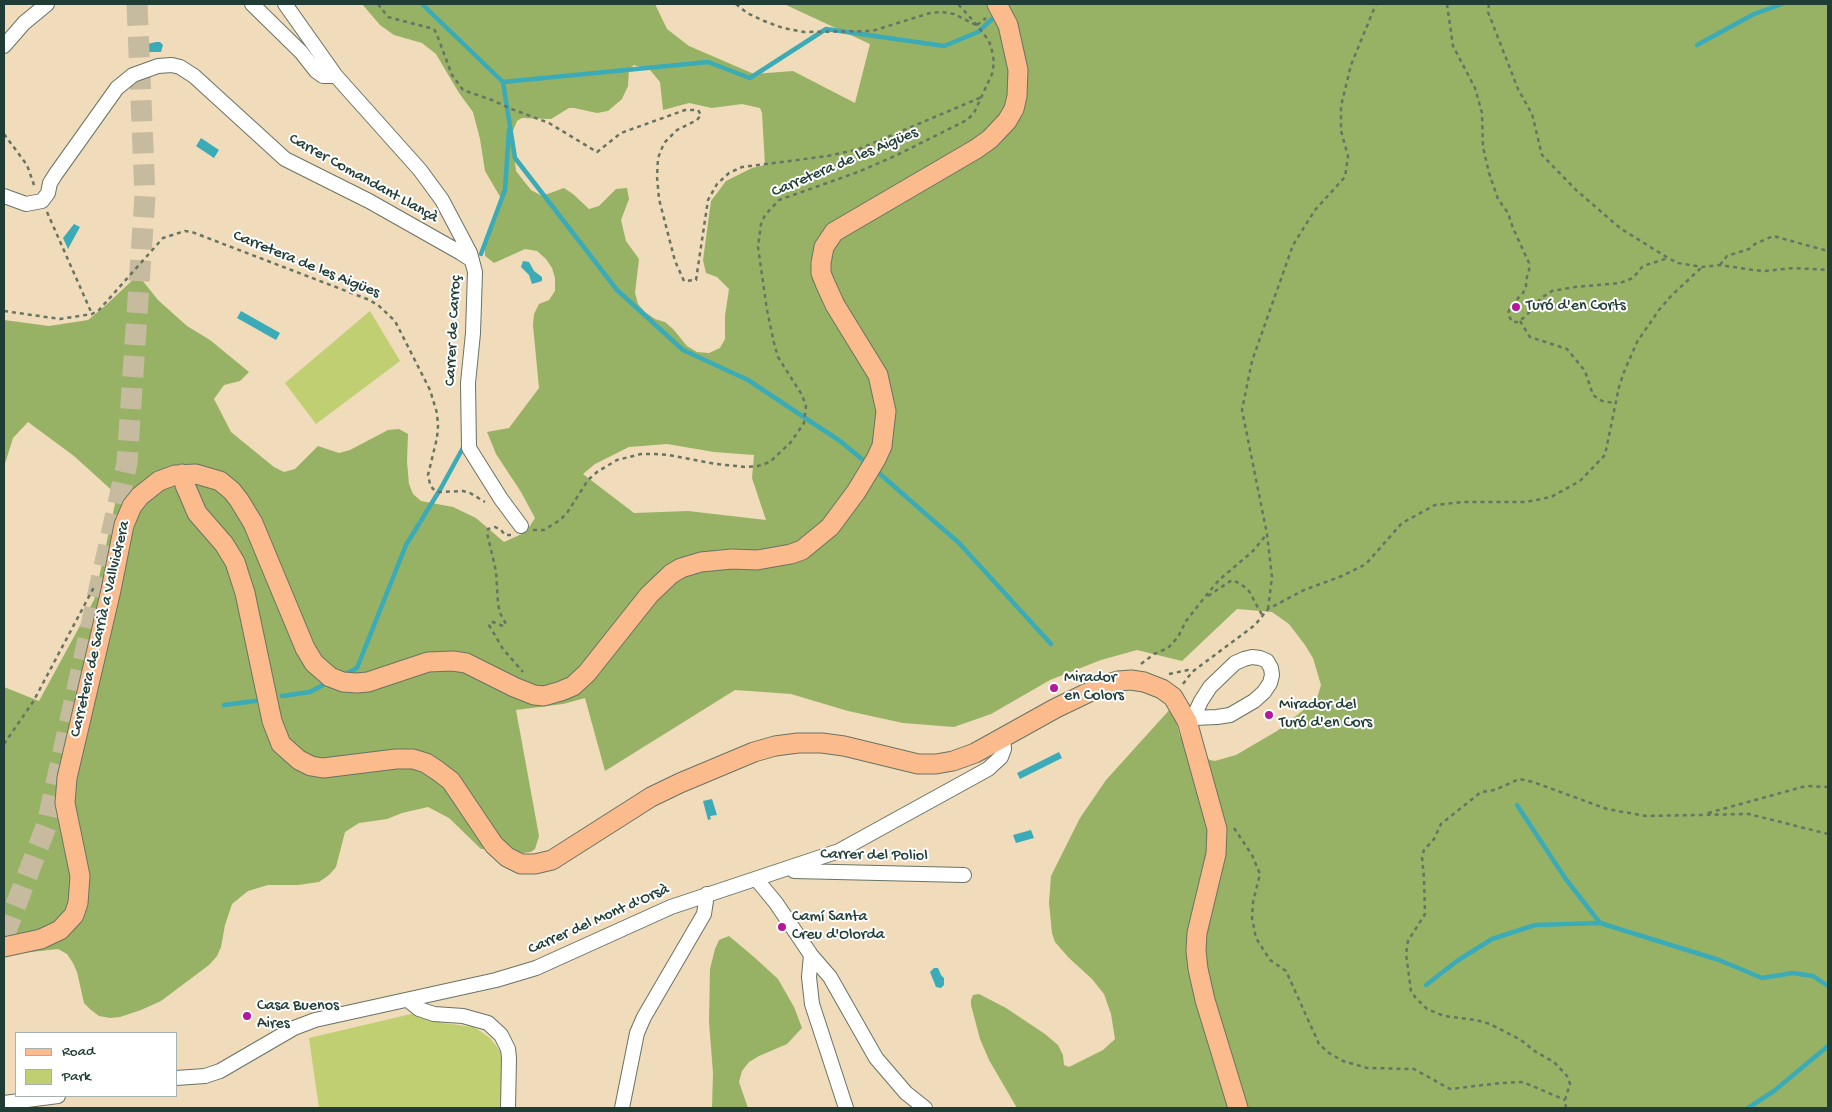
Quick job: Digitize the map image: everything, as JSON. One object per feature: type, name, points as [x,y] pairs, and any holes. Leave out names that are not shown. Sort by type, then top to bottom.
[{"type":"main road","points":[[544,696],[573,686],[587,674],[649,595],[671,574],[681,568],[701,562],[732,559],[758,560],[802,550],[830,527],[856,492],[882,446],[886,411],[878,375],[835,305],[821,273],[824,247],[834,232],[990,139],[1014,110],[1017,96],[1018,70],[1008,25],[997,4]]},
{"type":"main road","points":[[182,474],[197,512],[224,544],[235,562],[245,593],[272,720],[281,744],[300,760],[311,766],[323,768],[396,759],[413,759],[426,764],[451,781],[494,845],[507,857],[521,864],[535,864],[552,860],[650,797],[754,752],[775,746],[798,743],[822,743],[844,746],[918,764],[936,764],[975,754],[1056,708],[1104,685],[1118,681],[1144,682],[1162,689],[1173,697],[1190,719],[1218,829],[1218,842],[1213,870],[1197,933],[1198,969],[1205,1000],[1238,1108]]},
{"type":"main road","name":"Carretera de Sarrià a Vallvidrera","points":[[4,947],[41,939],[53,934],[64,927],[74,915],[80,891],[80,876],[65,803],[67,778],[111,590],[124,524],[132,506],[152,485],[166,478],[182,474],[203,476],[220,481],[240,500],[253,523],[305,648],[314,662],[330,677],[343,682],[363,682],[428,662],[453,661],[466,663],[514,687],[534,695],[544,696]]},
{"type":"street","points":[[4,46],[24,23],[47,4]]},
{"type":"street","points":[[252,4],[301,52],[316,72],[322,76],[336,76]]},
{"type":"street","name":"Carrer de Carroç","points":[[285,4],[336,76],[420,170],[442,200],[461,235],[475,272],[473,333],[468,383],[469,448],[501,499],[521,526]]},
{"type":"street","name":"Carrer Comandant Llançà","points":[[4,196],[26,204],[42,201],[48,193],[55,175],[117,88],[133,75],[158,66],[172,65],[180,67],[194,76],[285,159],[369,201],[472,260]]},
{"type":"street","points":[[1252,658],[1260,658],[1267,661],[1272,675],[1270,683],[1254,701],[1230,715],[1217,718],[1190,719],[1210,687],[1235,663],[1252,658]]},
{"type":"street","name":"Carrer del Mont d'Orsà","points":[[178,1078],[205,1076],[220,1071],[304,1023],[496,980],[536,968],[671,907],[839,852],[988,769],[1001,757],[1004,750],[1003,738]]},
{"type":"street","name":"Carrer del Poliol","points":[[784,871],[964,875]]},
{"type":"street","points":[[757,880],[830,978],[876,1058],[906,1093],[925,1108]]},
{"type":"street","points":[[622,1108],[637,1033],[644,1017],[704,914],[707,894]]},
{"type":"street","points":[[811,955],[809,976],[812,1004],[846,1108]]},
{"type":"street","points":[[408,1000],[420,1009],[434,1014],[463,1016],[488,1023],[501,1035],[508,1048],[510,1058],[508,1108]]},
{"type":"street","points":[[4,1104],[51,1097]]},
{"type":"path","points":[[378,4],[388,17],[434,29],[452,76],[464,90],[549,123],[597,152],[621,133],[685,110],[698,110],[701,116],[677,130],[664,143],[658,158],[659,199],[675,261],[684,281],[696,280],[708,200],[716,184],[729,173],[742,167],[828,156],[859,149],[983,96]]},
{"type":"path","points":[[736,4],[747,13],[764,21],[783,28],[804,32],[872,31],[930,13],[942,12],[954,14],[978,25]]},
{"type":"path","name":"Carretera de les Aigües","points":[[521,526],[535,531],[544,530],[552,526],[566,513],[588,480],[606,465],[629,456],[641,454],[669,455],[716,464],[746,467],[758,466],[770,462],[791,442],[801,428],[806,412],[802,395],[778,357],[769,318],[758,247],[758,234],[765,215],[778,200],[858,172],[895,156],[967,120],[974,113],[992,74],[994,62],[989,41],[978,25],[957,4]]},
{"type":"path","points":[[1268,609],[1272,577],[1267,534],[1242,410],[1252,361],[1293,245],[1315,210],[1345,177],[1348,156],[1342,131],[1341,106],[1351,65],[1376,4]]},
{"type":"path","points":[[1448,4],[1453,46],[1475,88],[1482,113],[1483,147],[1489,173],[1498,199],[1508,213],[1529,263],[1526,287],[1510,307],[1508,314],[1512,322],[1520,321],[1546,294],[1552,291],[1620,282],[1633,278],[1642,267],[1668,258]]},
{"type":"path","points":[[1489,4],[1488,12],[1518,89],[1532,114],[1542,154],[1576,190],[1620,228],[1678,263],[1702,267],[1720,265],[1759,270],[1794,268],[1828,270]]},
{"type":"path","points":[[4,134],[26,165],[36,189]]},
{"type":"path","points":[[4,311],[60,319],[92,314],[45,209]]},
{"type":"path","name":"Carretera de les Aigües","points":[[92,314],[99,310],[163,238],[185,231],[192,232],[367,299],[378,305],[395,321],[430,390],[437,413],[438,426],[428,475],[430,484],[433,489],[439,492],[463,491],[486,503]]},
{"type":"path","points":[[1720,265],[1727,256],[1749,249],[1773,236],[1828,251]]},
{"type":"path","points":[[1192,672],[1255,625],[1268,609],[1304,590],[1342,576],[1366,564],[1402,523],[1435,505],[1463,502],[1526,502],[1551,497],[1580,481],[1605,455],[1615,403],[1629,358],[1648,326],[1671,296],[1702,267]]},
{"type":"path","points":[[1520,321],[1530,337],[1567,350],[1585,371],[1593,395],[1602,401],[1615,403]]},
{"type":"path","points":[[521,526],[512,535],[505,535],[495,527],[488,529],[487,533],[496,571],[498,604],[506,624],[503,626],[494,622],[489,625],[503,649],[544,696]]},
{"type":"path","points":[[1136,668],[1154,654],[1168,648],[1178,637],[1186,621],[1219,580],[1253,551],[1267,534]]},
{"type":"path","points":[[4,744],[33,702],[89,595],[99,580]]},
{"type":"path","points":[[1204,598],[1232,580],[1241,584],[1249,591],[1262,616]]},
{"type":"path","points":[[1566,1108],[1565,1100],[1570,1084],[1567,1076],[1554,1062],[1503,1030],[1476,1020],[1444,1016],[1427,1009],[1411,991],[1406,954],[1408,941],[1425,914],[1422,857],[1424,850],[1434,839],[1441,824],[1481,792],[1495,790],[1519,779],[1534,782],[1607,809],[1646,816],[1748,814],[1828,834]]},
{"type":"path","points":[[1702,815],[1806,786],[1828,787]]},
{"type":"path","points":[[1233,826],[1252,855],[1260,874],[1253,902],[1252,918],[1256,938],[1270,960],[1286,971],[1320,1044],[1329,1053],[1343,1061],[1367,1068],[1414,1069],[1450,1089],[1523,1082],[1565,1100]]},
{"type":"green space","points":[[362,4],[655,4],[667,29],[689,46],[754,74],[793,71],[855,103],[870,44],[784,4],[1828,4],[1828,1108],[1017,1108],[989,1060],[980,1039],[971,1005],[973,995],[979,994],[1006,1008],[1045,1034],[1058,1045],[1063,1055],[1064,1065],[1069,1067],[1103,1050],[1115,1039],[1111,1014],[1104,994],[1092,979],[1055,942],[1052,933],[1049,903],[1051,876],[1080,818],[1106,780],[1172,707],[1180,736],[1186,745],[1190,749],[1215,761],[1236,755],[1277,731],[1316,700],[1321,685],[1313,658],[1289,624],[1272,612],[1237,609],[1182,661],[1137,650],[1101,660],[1050,680],[991,714],[954,727],[903,723],[848,711],[791,694],[735,690],[605,771],[585,698],[563,704],[516,710],[539,836],[535,849],[531,852],[523,853],[508,848],[481,849],[449,818],[428,807],[402,813],[387,819],[359,823],[345,832],[336,867],[329,875],[319,882],[298,885],[268,885],[248,891],[232,904],[225,925],[221,947],[217,956],[209,965],[161,1001],[120,1017],[99,1016],[84,1003],[73,963],[67,954],[58,949],[4,955],[4,687],[39,701],[94,600],[117,495],[74,456],[28,422],[13,438],[4,467],[4,320],[49,326],[88,320],[138,275],[158,300],[187,326],[210,340],[249,372],[240,381],[224,385],[214,399],[231,432],[274,467],[284,472],[295,469],[318,446],[339,453],[350,450],[388,430],[399,429],[408,434],[407,462],[409,484],[413,494],[421,501],[453,507],[476,518],[504,542],[526,532],[535,518],[521,492],[496,454],[487,432],[509,428],[539,388],[533,325],[534,314],[539,304],[549,300],[555,291],[555,278],[552,268],[537,251],[525,249],[494,263],[485,256],[488,232],[502,200],[485,171],[473,112],[459,93],[436,54],[422,43],[394,35],[380,25]],"holes":[[[634,65],[650,70],[660,82],[663,110],[689,103],[712,108],[742,104],[760,108],[762,113],[765,165],[752,168],[726,181],[711,201],[703,260],[706,273],[717,277],[729,289],[725,316],[725,339],[720,348],[709,353],[697,352],[687,346],[665,322],[655,319],[638,304],[635,293],[639,259],[626,241],[621,220],[629,199],[627,188],[616,189],[599,206],[589,209],[564,188],[542,196],[531,190],[516,171],[512,133],[517,121],[522,118],[551,119],[569,108],[597,113],[608,111],[622,99],[628,86],[629,69]],[[667,444],[714,452],[754,455],[752,478],[766,520],[688,511],[634,513],[583,474],[595,464],[629,447]]]},
{"type":"green space","points":[[370,311],[400,361],[316,424],[285,383]]},
{"type":"green space","points":[[729,936],[778,979],[794,1007],[802,1028],[787,1044],[749,1062],[742,1071],[739,1082],[748,1108],[712,1108],[713,1073],[709,1022],[710,969],[719,940]]},
{"type":"green space","points":[[411,1014],[443,1023],[474,1027],[490,1038],[500,1051],[503,1069],[500,1108],[319,1108],[309,1038]]},
{"type":"water","points":[[160,42],[163,45],[161,52],[141,52],[143,45]]},
{"type":"water","points":[[201,138],[219,150],[214,158],[196,146]]},
{"type":"water","points":[[74,224],[80,227],[68,249],[63,238]]},
{"type":"water","points":[[523,261],[529,262],[534,271],[542,277],[542,281],[532,284],[529,275],[521,267]]},
{"type":"water","points":[[241,311],[280,333],[276,340],[237,318]]},
{"type":"water","points":[[1059,752],[1062,758],[1020,779],[1017,773]]},
{"type":"water","points":[[712,799],[717,815],[710,816],[711,819],[708,820],[703,801]]},
{"type":"water","points":[[1031,830],[1034,838],[1016,843],[1013,835]]},
{"type":"water","points":[[934,968],[938,968],[944,978],[944,985],[941,988],[936,987],[930,972]]},
{"type":"waterway","points":[[422,4],[503,82],[515,158],[617,290],[683,350],[748,380],[840,441],[863,460]]},
{"type":"waterway","points":[[1697,45],[1754,14],[1782,4]]},
{"type":"waterway","points":[[503,82],[708,62],[750,78],[826,29],[944,46],[978,32],[992,19]]},
{"type":"waterway","points":[[481,254],[505,190],[509,130]]},
{"type":"waterway","points":[[347,673],[357,668],[406,545],[464,446]]},
{"type":"waterway","points":[[880,474],[959,543],[1051,644]]},
{"type":"waterway","points":[[282,696],[310,692],[323,685]]},
{"type":"waterway","points":[[224,705],[255,701]]},
{"type":"waterway","points":[[1517,805],[1565,878],[1600,923]]},
{"type":"waterway","points":[[1426,985],[1457,961],[1492,939],[1535,925],[1600,923],[1719,960],[1762,978],[1793,973],[1813,976],[1828,986]]},
{"type":"waterway","points":[[1748,1108],[1774,1091],[1828,1046]]},
{"type":"tunnel","points":[[4,936],[47,824],[127,463],[145,196],[137,4]]},
{"type":"place","name":"Turó d'en Corts","points":[[1516,307]]},
{"type":"place","name":"Mirador en Colors","points":[[1054,688]]},
{"type":"place","name":"Mirador del Turó d'en Cors","points":[[1269,715]]},
{"type":"place","name":"Camí Santa Creu d'Olorda","points":[[782,927]]},
{"type":"place","name":"Casa Buenos Aires","points":[[247,1016]]}]
